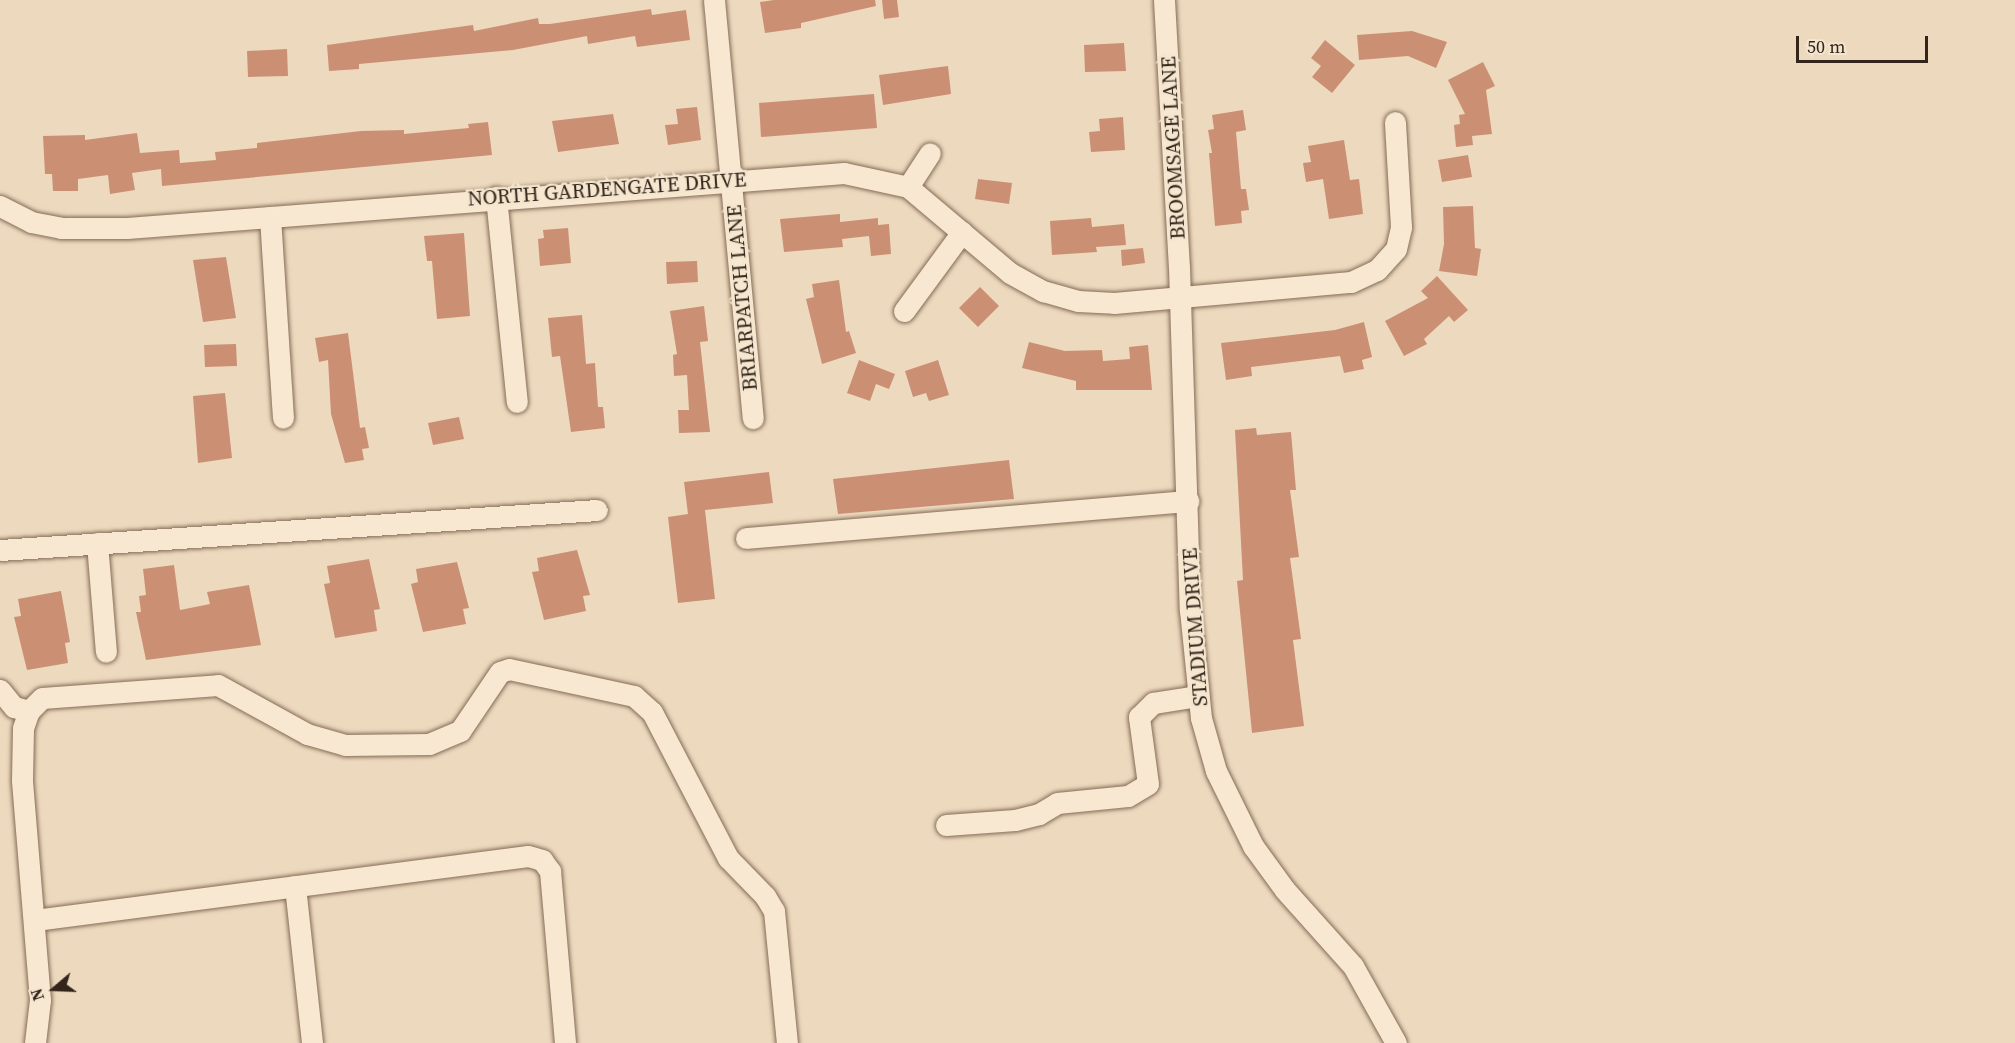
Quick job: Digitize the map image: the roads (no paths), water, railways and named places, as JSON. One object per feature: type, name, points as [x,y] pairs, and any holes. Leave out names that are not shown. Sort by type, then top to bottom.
[{"type":"street","name":"BRIARPATCH LANE","points":[[714,0],[753,418]]},
{"type":"street","name":"BROOMSAGE LANE","points":[[1164,0],[1180,297]]},
{"type":"street","name":"NORTH GARDENGATE DRIVE","points":[[0,206],[31,222],[61,228],[127,228],[496,197],[844,173],[908,187],[1010,273],[1043,291],[1096,303],[1351,282],[1377,270],[1396,249],[1401,227],[1395,122]]},
{"type":"street","points":[[908,187],[930,153]]},
{"type":"street","points":[[496,197],[517,402]]},
{"type":"street","points":[[270,217],[283,418]]},
{"type":"street","points":[[904,311],[962,232]]},
{"type":"street","name":"STADIUM DRIVE","points":[[1180,297],[1190,610],[1198,696],[1216,771],[1239,822],[1268,868],[1353,966],[1396,1043]]},
{"type":"street","points":[[746,538],[1188,501]]},
{"type":"street","points":[[0,550],[597,510]]},
{"type":"street","points":[[97,543],[106,652]]},
{"type":"street","points":[[35,1043],[40,1000],[22,780],[24,728],[29,711],[42,698],[56,695],[218,685],[307,734],[345,745],[429,744],[460,731],[500,672],[509,669],[634,696],[652,712],[728,858],[765,896],[774,911],[787,1043]]},
{"type":"street","points":[[0,690],[14,707],[29,711]]},
{"type":"street","points":[[946,825],[1015,820],[1039,814],[1057,803],[1128,796],[1148,784],[1139,717],[1153,703],[1198,696]]},
{"type":"street","points":[[35,920],[528,856],[542,860],[550,871],[565,1043]]},
{"type":"street","points":[[295,886],[312,1043]]}]
